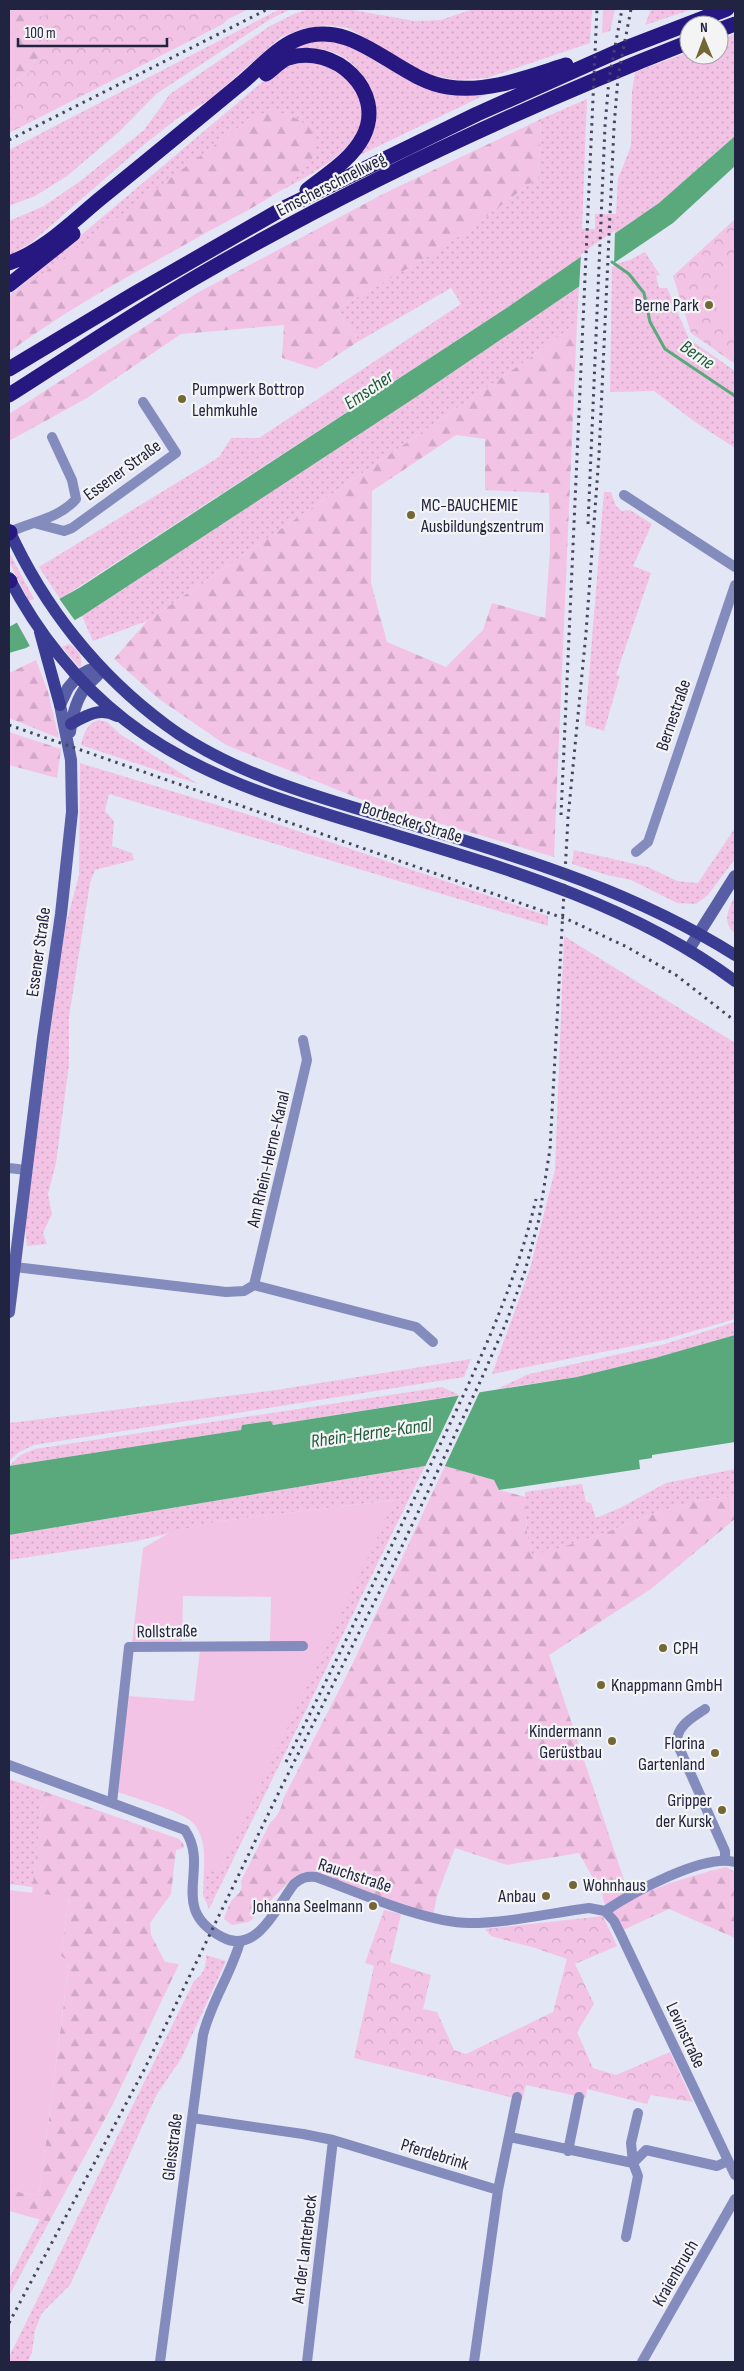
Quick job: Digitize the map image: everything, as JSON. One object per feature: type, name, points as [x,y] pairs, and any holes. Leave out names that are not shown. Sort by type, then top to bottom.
[{"type":"highway","points":[[9,264],[22,259],[52,238],[231,92],[282,47],[299,38],[319,34],[338,35],[360,42],[420,79],[435,85],[466,89],[502,84],[588,61],[727,9]]},
{"type":"highway","name":"Emscherschnellweg","points":[[9,395],[178,287],[296,222],[477,133],[586,84],[679,46]]},
{"type":"highway","points":[[9,285],[35,266],[278,64],[287,59],[306,55],[329,59],[350,71],[363,89],[368,107],[364,135],[356,148],[344,161],[282,209]]},
{"type":"highway","points":[[9,369],[134,294],[282,209],[588,61]]},
{"type":"highway","points":[[9,272],[19,268],[36,255],[52,238]]},
{"type":"main road","name":"Essener Straße","points":[[9,532],[44,596],[102,670]]},
{"type":"main road","points":[[9,580],[39,627],[51,652],[60,705]]},
{"type":"main road","points":[[51,652],[82,681]]},
{"type":"main road","points":[[60,705],[64,693],[82,681],[89,670],[102,670]]},
{"type":"main road","name":"Borbecker Straße","points":[[102,670],[166,726],[228,761],[300,790],[554,870],[632,899],[698,932],[735,955]]},
{"type":"main road","name":"Essener Straße","points":[[68,739],[82,681]]},
{"type":"main road","name":"Borbecker Straße","points":[[82,681],[125,720],[176,754],[233,781],[275,798],[553,886],[635,919],[689,949],[735,981]]},
{"type":"main road","name":"Essener Straße","points":[[9,1312],[66,870],[73,791],[68,739],[60,705]]},
{"type":"main road","points":[[71,724],[105,711],[125,720]]},
{"type":"main road","points":[[689,949],[735,876]]},
{"type":"street","name":"Essener Straße","points":[[34,522],[64,531],[72,528],[176,453],[143,402]]},
{"type":"street","name":"Essener Straße","points":[[9,532],[54,515],[72,504],[76,498],[72,480],[52,437]]},
{"type":"street","points":[[624,495],[735,567]]},
{"type":"street","name":"Bernestraße","points":[[636,852],[648,842],[735,585]]},
{"type":"street","name":"Am Rhein-Herne-Kanal","points":[[254,1285],[307,1060],[303,1040]]},
{"type":"street","points":[[9,1168],[26,1170]]},
{"type":"street","points":[[15,1267],[226,1292],[244,1291],[254,1285],[416,1327],[433,1342]]},
{"type":"street","name":"Rollstraße","points":[[112,1803],[129,1647],[303,1646]]},
{"type":"street","points":[[605,1911],[622,1900],[684,1870],[708,1861],[730,1861],[677,1743],[676,1735],[680,1728],[705,1709]]},
{"type":"street","points":[[9,1765],[185,1830],[193,1849],[193,1903],[195,1912],[206,1926],[221,1936],[240,1942]]},
{"type":"street","name":"Rauchstraße","points":[[240,1942],[251,1938],[263,1928],[294,1884],[300,1878],[308,1876],[316,1877],[428,1916],[456,1922],[484,1922],[589,1908],[605,1911]]},
{"type":"street","name":"Levinstraße","points":[[605,1911],[614,1920],[735,2175]]},
{"type":"street","name":"Gleisstraße","points":[[160,2362],[206,2021],[235,1960],[240,1942]]},
{"type":"street","points":[[474,2362],[498,2190],[517,2097]]},
{"type":"street","points":[[568,2150],[580,2097]]},
{"type":"street","points":[[626,2237],[638,2176],[631,2143],[638,2113]]},
{"type":"street","name":"Pferdebrink","points":[[192,2118],[333,2140],[498,2190]]},
{"type":"street","points":[[510,2137],[634,2163]]},
{"type":"street","name":"An der Lanterbeck","points":[[307,2362],[333,2140]]},
{"type":"street","points":[[634,2163],[646,2150],[717,2166],[728,2161]]},
{"type":"street","name":"Kraienbruch","points":[[642,2362],[735,2199]]},
{"type":"green space","points":[[9,9],[60,9],[56,13],[45,58],[35,60],[29,73],[9,83]]},
{"type":"green space","points":[[60,9],[249,9],[9,133],[9,83],[29,73],[35,60],[45,57],[29,19],[56,13]]},
{"type":"green space","points":[[280,9],[291,9],[269,20],[156,94],[120,131],[67,176],[35,196],[9,206],[9,150]]},
{"type":"green space","points":[[310,9],[348,9],[414,21],[441,20],[473,9],[592,9],[590,43],[487,78],[457,80],[426,74],[348,28],[327,25],[304,28],[281,37],[209,100],[178,118],[146,143],[32,242],[9,256],[9,221],[44,206],[79,182],[144,130],[170,94],[270,26],[296,13]]},
{"type":"green space","points":[[603,9],[615,9],[610,31],[602,33]]},
{"type":"green space","points":[[651,9],[693,9],[645,25]]},
{"type":"green space","points":[[735,34],[735,136],[659,203],[508,307],[60,599],[39,567],[219,457],[231,438],[259,438],[461,304],[451,288],[359,341],[337,309],[442,248],[538,178],[541,119],[587,99],[582,229],[595,229],[595,214],[616,214],[618,179],[631,146],[632,92],[635,72],[679,56],[679,65],[729,65],[729,36]]},
{"type":"green space","points":[[310,41],[341,41],[395,71],[489,93],[356,157],[368,87],[354,65],[336,53],[313,49],[288,52]]},
{"type":"green space","points":[[305,59],[341,68],[360,98],[362,119],[356,134],[331,161],[267,198],[302,173],[255,115],[9,301],[9,296],[273,73]]},
{"type":"green space","points":[[273,111],[296,118],[315,134],[313,158],[303,171],[282,189],[256,206],[129,276],[56,320],[9,352],[9,301],[14,295],[255,115]]},
{"type":"green space","points":[[541,119],[538,178],[443,248],[337,309],[359,341],[316,369],[282,358],[284,325],[181,334],[87,398],[9,441],[9,414],[197,293],[385,193]]},
{"type":"green space","name":"Berne Park","points":[[735,219],[735,364],[691,333],[673,276]]},
{"type":"green space","points":[[645,252],[660,275],[656,276],[659,288],[667,288],[689,339],[735,371],[735,448],[695,422],[654,391],[610,392],[612,265],[630,260]]},
{"type":"green space","points":[[735,260],[735,343],[721,323],[716,301],[720,279]]},
{"type":"green space","points":[[579,287],[577,322],[546,347],[147,621],[93,641],[82,616]]},
{"type":"green space","points":[[577,322],[554,857],[370,803],[226,745],[159,699],[114,659],[147,621],[546,347]],"holes":[[[456,435],[485,439],[485,490],[549,493],[550,550],[545,618],[492,603],[483,630],[446,667],[387,642],[371,583],[372,491]]]},
{"type":"green space","points":[[604,492],[611,492],[616,506],[622,511],[630,510],[652,524],[633,566],[651,573],[616,675],[620,676],[604,731],[585,725]]},
{"type":"green space","points":[[9,552],[34,599],[29,601],[9,562]]},
{"type":"green space","points":[[69,644],[79,654],[80,668],[62,647]]},
{"type":"green space","points":[[36,660],[48,692],[59,738],[9,718],[9,673]]},
{"type":"green space","points":[[98,720],[107,722],[120,734],[198,784],[81,745],[86,730]]},
{"type":"green space","points":[[9,732],[61,749],[57,778],[9,765]]},
{"type":"green space","points":[[80,763],[253,816],[548,916],[548,926],[109,794],[105,811],[114,821],[112,846],[132,853],[134,860],[95,870],[90,883],[69,1017],[69,1065],[56,1163],[48,1194],[52,1214],[43,1233],[47,1244],[27,1246],[25,1227],[63,935],[79,875]]},
{"type":"green space","points":[[735,828],[735,859],[708,895],[696,904],[677,903],[631,880],[572,864],[574,850],[648,867],[677,881],[698,883]]},
{"type":"green space","points":[[735,896],[735,933],[728,925],[727,920]]},
{"type":"green space","points":[[564,936],[735,1043],[735,1319],[663,1340],[492,1374],[530,1269],[555,1170]]},
{"type":"green space","points":[[735,1322],[735,1335],[655,1358],[577,1377],[497,1389],[529,1374],[665,1344]]},
{"type":"green space","points":[[471,1359],[464,1377],[34,1445],[19,1452],[9,1461],[9,1423],[276,1390]]},
{"type":"green space","points":[[442,1387],[459,1395],[273,1425],[271,1421],[242,1425],[241,1430],[9,1466],[21,1455],[35,1449]]},
{"type":"green space","points":[[425,1466],[209,1909],[203,1895],[204,1869],[219,1872],[394,1500],[220,1521],[137,1541],[9,1560],[9,1535]]},
{"type":"green space","points":[[445,1466],[494,1480],[499,1490],[526,1497],[527,1535],[532,1555],[588,1539],[678,1506],[716,1498],[735,1497],[735,1519],[651,1589],[549,1655],[629,1895],[606,1909],[602,1894],[579,1853],[507,1865],[455,1848],[437,1896],[433,1916],[317,1875],[290,1881],[249,1922],[232,1925],[224,1919],[229,1906],[240,1891],[242,1887],[241,1881],[270,1823],[279,1812],[283,1799],[352,1665]]},
{"type":"green space","points":[[735,1469],[735,1497],[716,1498],[678,1506],[588,1539],[532,1556],[527,1535],[525,1492],[582,1484],[586,1502],[591,1503],[596,1518],[620,1508],[666,1483]]},
{"type":"green space","points":[[395,1500],[219,1873],[204,1869],[203,1845],[200,1834],[189,1819],[170,1810],[118,1792],[128,1696],[194,1701],[201,1642],[270,1642],[271,1597],[183,1596],[182,1641],[132,1643],[143,1548],[171,1532],[220,1521]]},
{"type":"green space","points":[[9,1779],[43,1791],[33,1887],[9,1884]]},
{"type":"green space","points":[[43,1791],[179,1839],[183,1843],[184,1848],[176,1850],[171,1894],[150,1923],[151,1935],[165,1962],[179,1964],[112,2106],[49,2222],[9,2211],[9,2190],[39,2196],[69,1963],[61,1956],[69,1898],[32,1893]]},
{"type":"green space","points":[[726,1867],[735,1872],[735,1938],[669,1909],[621,1931],[608,1910],[666,1885]]},
{"type":"green space","points":[[9,1890],[69,1897],[61,1956],[69,1962],[39,2196],[9,2190]]},
{"type":"green space","points":[[384,1910],[401,1914],[390,1962],[431,1975],[423,2009],[437,2012],[454,2050],[466,2054],[553,2012],[567,1959],[491,1936],[485,1929],[603,1916],[617,1946],[575,1964],[594,2004],[577,2032],[593,2068],[616,2075],[670,2052],[693,2102],[651,2095],[647,2104],[587,2089],[586,2098],[526,2085],[522,2100],[354,2058],[374,1966],[365,1963]]},
{"type":"green space","points":[[206,1955],[226,1961],[181,2059],[157,2094],[70,2285],[42,2313],[35,2330],[32,2352],[28,2362],[9,2362],[9,2357],[194,1981],[204,1970]]},
{"type":"green space","points":[[40,2219],[49,2222],[9,2296],[9,2279]]},
{"type":"water","points":[[735,136],[735,166],[673,223],[416,397],[82,616],[26,648],[9,653],[9,627],[79,588],[508,307],[659,203]]},
{"type":"water","name":"Rhein-Herne-Kanal","points":[[735,1335],[735,1442],[652,1455],[652,1458],[639,1460],[640,1469],[499,1490],[494,1480],[445,1466],[425,1466],[9,1535],[9,1466],[241,1430],[242,1425],[271,1421],[273,1425],[577,1377],[655,1358]]},
{"type":"pier","points":[[615,230],[614,266],[579,290],[581,254]]},
{"type":"pier","points":[[58,597],[76,622],[31,648],[16,621]]},
{"type":"pier","points":[[481,1389],[444,1468],[424,1469],[460,1393]]},
{"type":"waterway","name":"Berne","points":[[612,262],[629,274],[644,293],[650,322],[665,349],[735,396]]},
{"type":"railway","points":[[9,140],[268,9]]},
{"type":"railway","points":[[561,815],[597,9]]},
{"type":"railway","points":[[588,524],[605,126],[609,79],[622,9]]},
{"type":"railway","points":[[9,2323],[144,2070],[280,1790],[393,1565],[506,1323],[525,1271],[539,1219],[550,1149],[568,818],[586,633],[599,455],[614,127],[618,77],[631,9]]},
{"type":"railway","points":[[9,725],[569,920],[627,947],[676,975],[735,1021]]},
{"type":"railway","points":[[286,1762],[476,1368],[504,1302],[527,1234],[536,1199]]},
{"type":"place","name":"Berne Park","points":[[709,305]]},
{"type":"place","name":"Pumpwerk Bottrop Lehmkuhle","points":[[182,399]]},
{"type":"place","name":"MC-BAUCHEMIE Ausbildungszentrum","points":[[411,515]]},
{"type":"place","name":"CPH","points":[[663,1648]]},
{"type":"place","name":"Knappmann GmbH","points":[[601,1685]]},
{"type":"place","name":"Kindermann Gerüstbau","points":[[612,1741]]},
{"type":"place","name":"Florina Gartenland","points":[[715,1753]]},
{"type":"place","name":"Gripper der Kursk","points":[[722,1810]]},
{"type":"place","name":"Wohnhaus","points":[[573,1885]]},
{"type":"place","name":"Anbau","points":[[546,1896]]},
{"type":"place","name":"Johanna Seelmann","points":[[373,1906]]},
{"type":"water label","name":"Emscher","points":[[368,389]]}]
